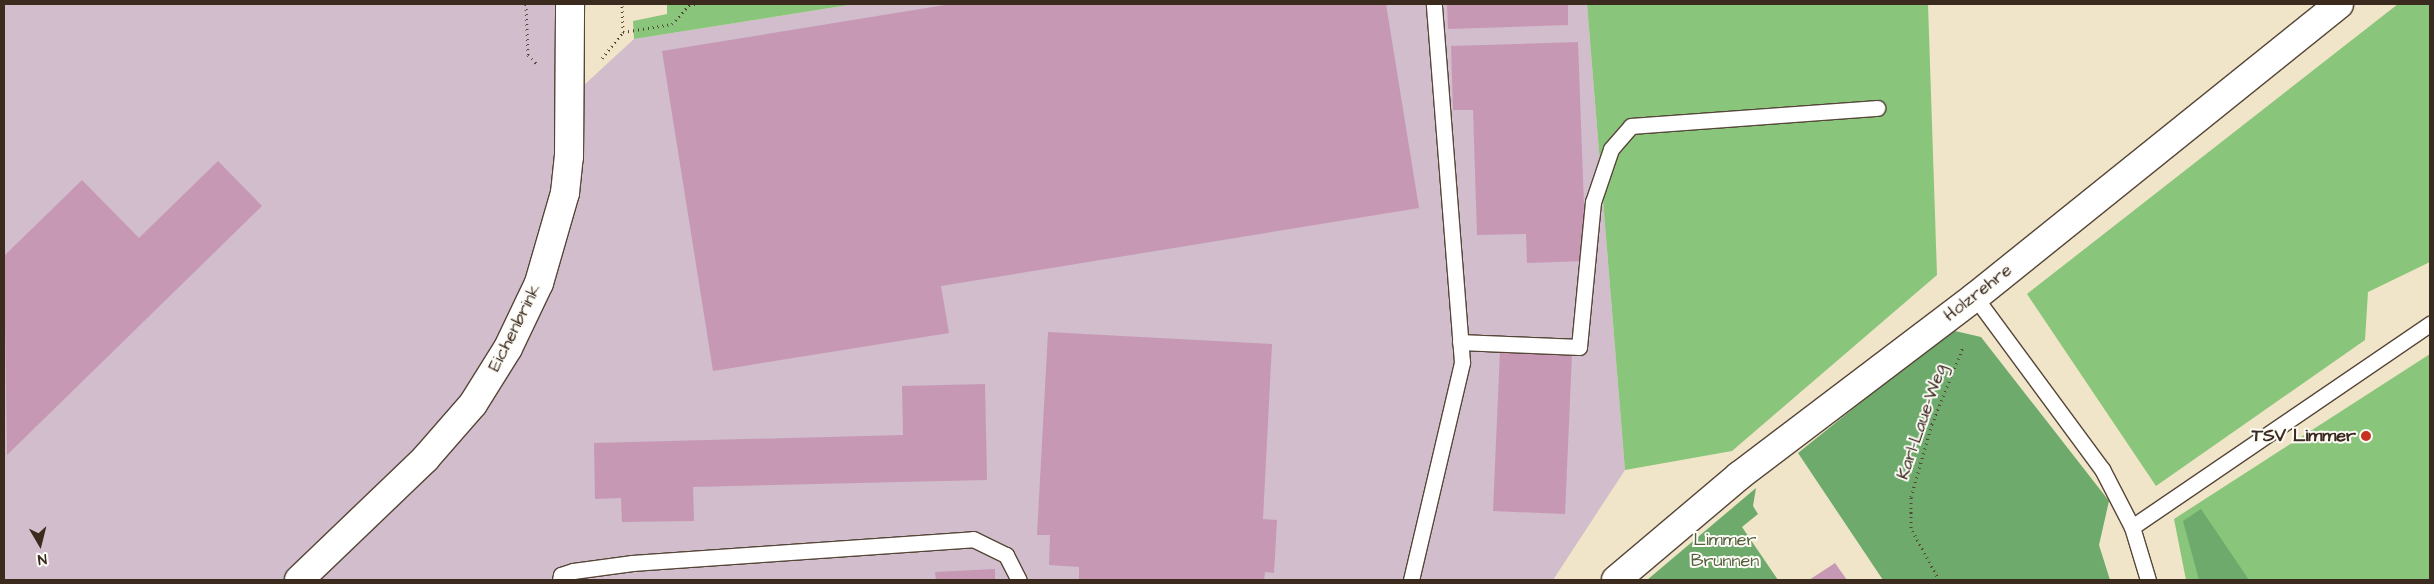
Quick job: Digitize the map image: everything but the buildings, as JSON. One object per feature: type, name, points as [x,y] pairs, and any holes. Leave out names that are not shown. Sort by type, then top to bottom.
[{"type":"street","name":"Eichenbrink","points":[[299,580],[424,459],[473,404],[508,348],[539,283],[565,193],[569,157],[570,4]]},
{"type":"street","name":"Holzrehre","points":[[1616,580],[1738,476],[1975,297],[2339,4]]},
{"type":"lane","points":[[1411,580],[1462,362],[1434,4]]},
{"type":"lane","points":[[1460,342],[1579,348],[1593,202],[1611,149],[1631,126],[1877,108]]},
{"type":"lane","points":[[1975,297],[2102,469],[2132,527],[2148,580]]},
{"type":"lane","points":[[2132,527],[2430,324]]},
{"type":"lane","points":[[560,580],[561,575],[573,571],[632,563],[972,539],[1006,555],[1019,580]]},
{"type":"path","points":[[623,32],[672,24],[689,4],[698,4]]},
{"type":"path","name":"Karl-Laue-Weg","points":[[1939,580],[1911,528],[1911,497],[1932,424],[1966,341],[1975,297]]},
{"type":"shaded area","points":[[4,4],[570,4],[571,97],[634,39],[855,4],[1587,4],[1625,470],[1553,580],[4,580]]},
{"type":"green space","points":[[667,4],[855,4],[634,39],[633,21],[667,14]]},
{"type":"green space","points":[[1587,4],[1928,4],[1937,275],[1732,451],[1625,470]]},
{"type":"green space","points":[[2398,4],[2430,4],[2430,262],[2368,292],[2365,340],[2156,486],[2027,294]]},
{"type":"green space","points":[[1955,331],[1981,337],[2109,501],[2099,545],[2110,580],[1883,580],[1798,453],[1942,337]]},
{"type":"green space","name":"TSV Limmer","points":[[2430,354],[2430,580],[2186,580],[2174,519]]},
{"type":"green space","name":"Limmer Brunnen","points":[[1756,488],[1753,506],[1758,514],[1742,527],[1778,580],[1647,580]]},
{"type":"green space","points":[[2201,509],[2249,580],[2199,580],[2183,521]]},
{"type":"place","name":"TSV Limmer","points":[[2366,436]]}]
